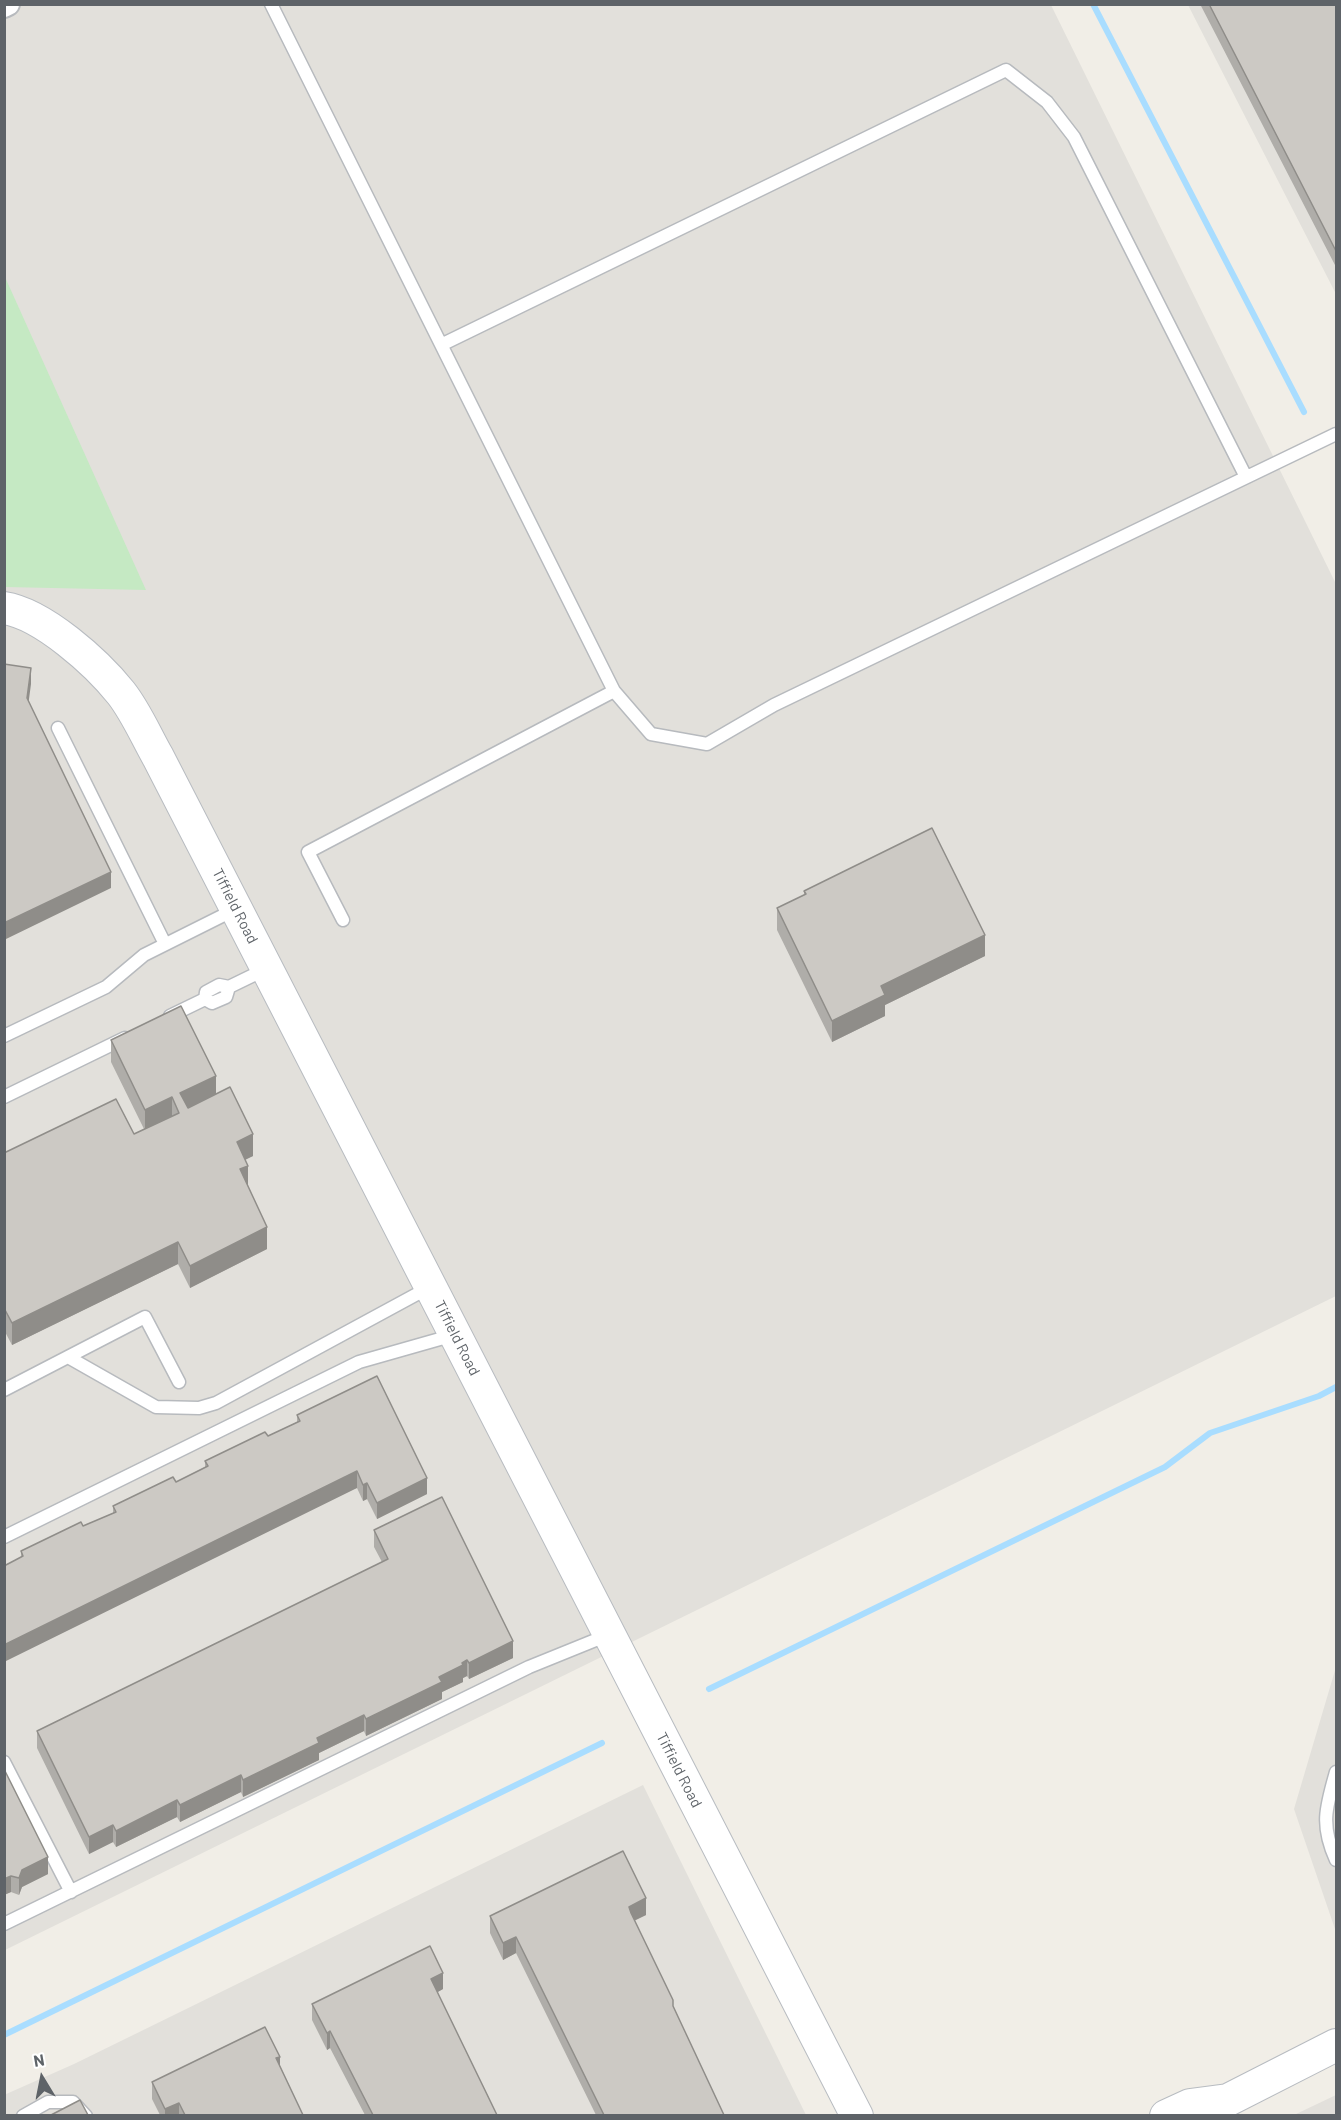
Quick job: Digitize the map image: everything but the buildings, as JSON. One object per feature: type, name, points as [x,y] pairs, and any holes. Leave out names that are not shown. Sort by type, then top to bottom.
[{"type":"street","name":"Tiffield Road","points":[[4,608],[18,610],[72,644],[121,693],[158,757],[857,2115]]},
{"type":"street","points":[[1166,2115],[1190,2105],[1223,2108],[1336,2046]]},
{"type":"lane","points":[[271,4],[443,344],[614,691],[651,734],[707,744],[774,705],[1336,434]]},
{"type":"lane","points":[[443,344],[1006,70],[1047,102],[1074,137],[1246,477]]},
{"type":"lane","points":[[343,920],[308,852],[614,691]]},
{"type":"lane","points":[[57,728],[165,944]]},
{"type":"lane","points":[[4,1036],[106,987],[144,955],[236,909]]},
{"type":"lane","points":[[160,1021],[205,999],[212,1003],[226,997],[229,987],[267,968]]},
{"type":"lane","points":[[4,1097],[140,1031]]},
{"type":"lane","points":[[68,1357],[156,1407],[199,1408],[231,1395],[431,1287]]},
{"type":"lane","points":[[4,1390],[146,1317],[179,1382]]},
{"type":"lane","points":[[4,1537],[359,1362],[455,1335]]},
{"type":"lane","points":[[4,1924],[529,1667],[609,1635]]},
{"type":"lane","points":[[4,1762],[70,1892]]},
{"type":"lane","points":[[1336,1772],[1327,1804],[1324,1826],[1336,1860]]},
{"type":"lane","points":[[23,2115],[48,2102],[73,2102],[86,2115]]},
{"type":"shaded area","points":[[5,5],[1051,5],[1336,584],[1336,1296],[5,1950]]},
{"type":"shaded area","points":[[1188,5],[1336,5],[1336,294]]},
{"type":"shaded area","points":[[1336,1667],[1336,1932],[1294,1809]]},
{"type":"shaded area","points":[[643,1785],[806,2115],[5,2116],[4,2095],[74,2064]]},
{"type":"shaded area","points":[[1336,2095],[1336,2115],[1294,2115]]},
{"type":"green space","points":[[5,277],[146,590],[5,587]]},
{"type":"waterway","points":[[1093,4],[1304,412]]},
{"type":"waterway","points":[[709,1689],[1165,1467],[1210,1433],[1319,1396],[1336,1387]]},
{"type":"waterway","points":[[4,2035],[602,1743]]}]
